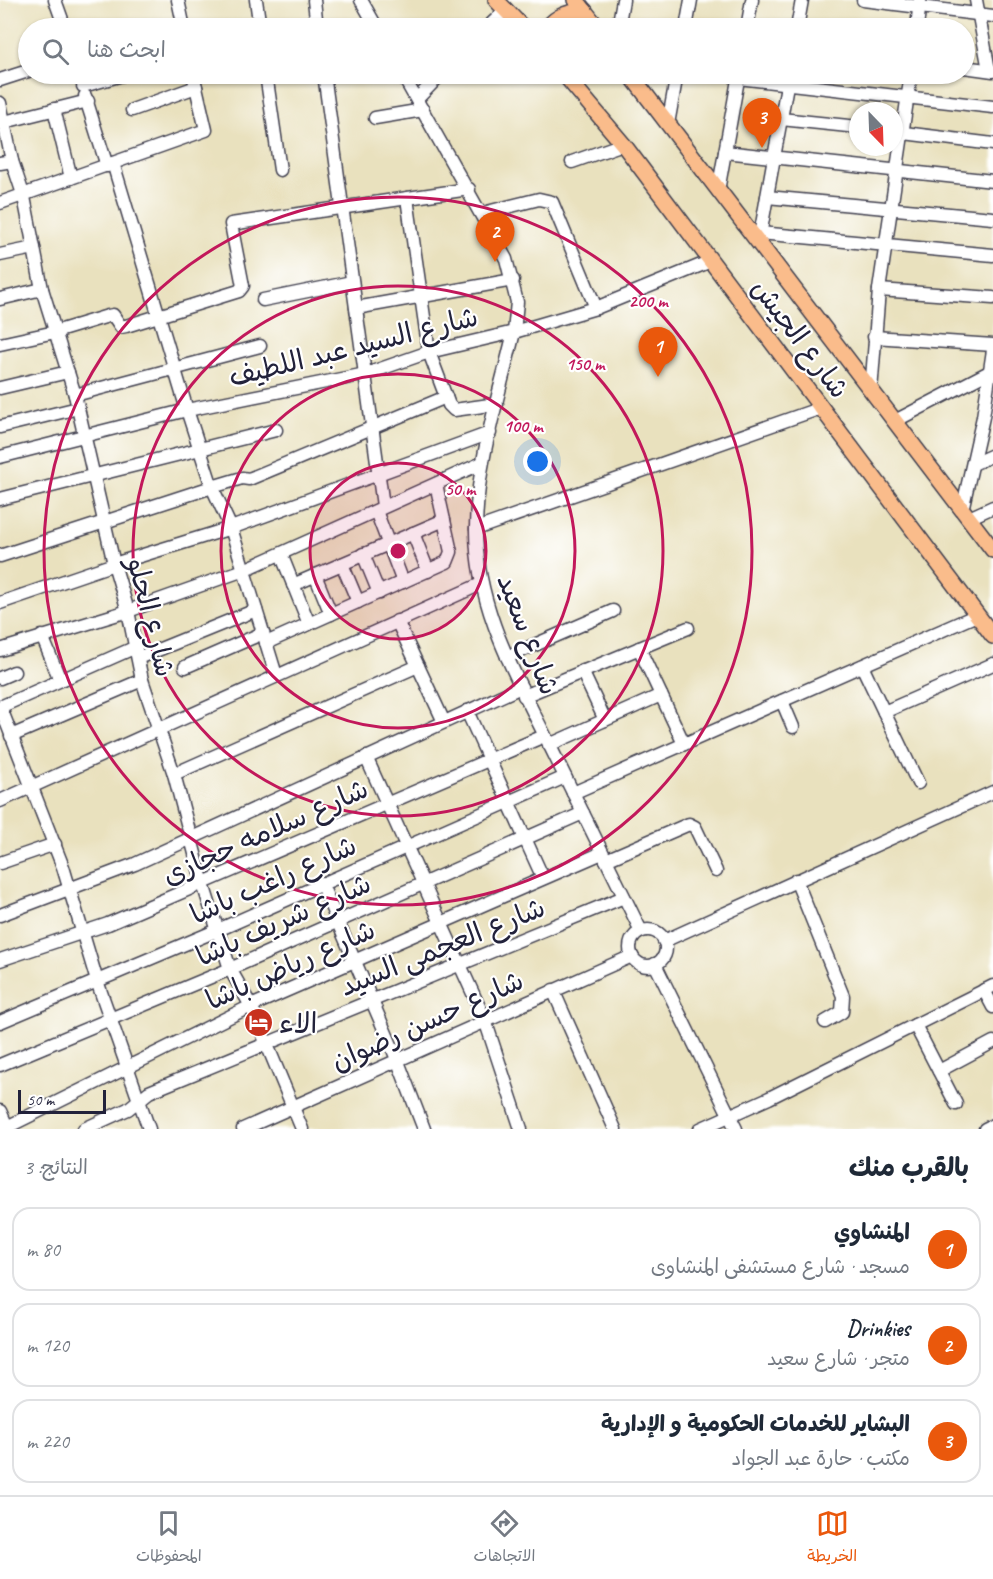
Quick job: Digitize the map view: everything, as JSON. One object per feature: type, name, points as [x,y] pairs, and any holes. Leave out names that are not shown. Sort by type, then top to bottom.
[{"type":"main road","points":[[501,5],[513,18]]},
{"type":"main road","points":[[556,18],[581,6],[590,18]]},
{"type":"main road","name":"شارع الجيش","points":[[572,84],[623,144],[993,636]]},
{"type":"main road","name":"شارع الجيش","points":[[638,84],[718,191],[759,239],[871,391],[993,549]]},
{"type":"street","points":[[56,0],[62,18]]},
{"type":"street","points":[[178,0],[182,18]]},
{"type":"street","points":[[256,0],[259,18]]},
{"type":"street","points":[[314,0],[316,18]]},
{"type":"street","points":[[361,0],[371,18]]},
{"type":"street","points":[[620,18],[623,0]]},
{"type":"street","points":[[688,18],[691,0]]},
{"type":"street","points":[[749,18],[752,0]]},
{"type":"street","points":[[799,18],[802,0]]},
{"type":"street","points":[[975,68],[991,70],[976,0]]},
{"type":"street","points":[[864,1],[920,3],[993,16]]},
{"type":"street","points":[[918,18],[920,3]]},
{"type":"street","points":[[493,18],[501,5]]},
{"type":"street","points":[[0,80],[18,74]]},
{"type":"street","points":[[2,123],[54,109],[106,84]]},
{"type":"street","points":[[0,203],[24,197],[206,130],[195,84]]},
{"type":"street","points":[[267,84],[280,170]]},
{"type":"street","points":[[325,84],[366,374],[378,474],[379,509],[388,544],[403,582]]},
{"type":"street","name":"شارع سعيد","points":[[408,84],[483,213],[513,280],[517,302],[514,332],[482,463],[476,529],[481,584],[489,613],[507,657],[641,931]]},
{"type":"street","points":[[417,99],[431,84]]},
{"type":"street","points":[[668,124],[675,84]]},
{"type":"street","points":[[718,191],[738,84]]},
{"type":"street","points":[[787,84],[759,239],[885,245],[993,255]]},
{"type":"street","points":[[819,84],[907,98],[993,107]]},
{"type":"street","points":[[903,113],[909,84]]},
{"type":"street","points":[[132,110],[196,87]]},
{"type":"street","points":[[86,94],[212,487],[231,528],[276,675]]},
{"type":"street","name":"شارع الحلو","points":[[0,103],[6,162],[24,197],[42,289],[75,395],[114,564],[128,611],[142,680],[174,774],[190,837],[230,969],[251,1006],[302,1129]]},
{"type":"street","points":[[54,109],[71,178]]},
{"type":"street","points":[[375,118],[423,110]]},
{"type":"street","points":[[781,119],[849,126]]},
{"type":"street","points":[[903,133],[993,144]]},
{"type":"street","points":[[572,162],[623,144]]},
{"type":"street","points":[[725,152],[993,181]]},
{"type":"street","points":[[871,391],[879,290],[897,156]]},
{"type":"street","points":[[0,344],[55,333],[108,316],[115,317],[121,327],[242,289],[231,224],[469,189]]},
{"type":"street","points":[[767,197],[993,218]]},
{"type":"street","points":[[407,198],[429,352],[446,397],[454,410],[497,404]]},
{"type":"street","points":[[483,213],[539,199],[552,202],[596,308]]},
{"type":"street","points":[[0,255],[34,248]]},
{"type":"street","name":"شارع السيد عبد اللطيف","points":[[0,457],[187,410],[366,374],[429,352],[514,332],[596,308],[711,261]]},
{"type":"street","points":[[356,309],[513,280]]},
{"type":"street","points":[[263,300],[352,282]]},
{"type":"street","points":[[0,299],[42,289]]},
{"type":"street","points":[[879,290],[993,298]]},
{"type":"street","points":[[874,337],[993,345]]},
{"type":"street","points":[[75,395],[260,346]]},
{"type":"street","points":[[993,350],[988,415],[973,464],[965,514],[993,507]]},
{"type":"street","points":[[895,421],[992,371]]},
{"type":"street","points":[[0,388],[68,372]]},
{"type":"street","points":[[0,556],[105,524],[212,487],[242,478],[249,479],[446,397]]},
{"type":"street","points":[[0,427],[78,408]]},
{"type":"street","points":[[476,529],[821,408]]},
{"type":"street","points":[[0,500],[276,430]]},
{"type":"street","points":[[0,603],[114,564],[231,528],[490,433]]},
{"type":"street","points":[[973,464],[993,456]]},
{"type":"street","points":[[0,650],[128,611],[244,570],[482,463]]},
{"type":"street","points":[[185,666],[309,624],[428,571],[450,558],[451,552],[436,484]]},
{"type":"street","points":[[293,585],[444,520]]},
{"type":"street","points":[[413,533],[428,571]]},
{"type":"street","points":[[280,554],[309,624]]},
{"type":"street","points":[[363,555],[379,593]]},
{"type":"street","points":[[342,564],[358,602]]},
{"type":"street","points":[[315,575],[331,615]]},
{"type":"street","points":[[0,801],[481,584]]},
{"type":"street","points":[[149,1129],[97,981],[71,890],[0,706],[60,680],[256,610]]},
{"type":"street","points":[[507,657],[613,612]]},
{"type":"street","points":[[573,793],[977,615]]},
{"type":"street","points":[[397,621],[444,722]]},
{"type":"street","points":[[0,915],[71,890],[467,711],[582,671],[688,628]]},
{"type":"street","points":[[42,636],[60,680]]},
{"type":"street","points":[[639,648],[684,744]]},
{"type":"street","points":[[884,711],[993,664]]},
{"type":"street","points":[[174,774],[418,666]]},
{"type":"street","points":[[862,666],[918,783]]},
{"type":"street","points":[[582,671],[604,720]]},
{"type":"street","points":[[0,678],[14,672]]},
{"type":"street","points":[[11,736],[142,680]]},
{"type":"street","name":"شارع سلامه حجازى","points":[[0,960],[83,934],[489,760],[604,720],[661,695]]},
{"type":"street","points":[[782,701],[793,727]]},
{"type":"street","points":[[467,711],[543,878]]},
{"type":"street","points":[[366,757],[486,1020],[521,1129]]},
{"type":"street","name":"شارع راغب باشا","points":[[0,1022],[218,930],[565,777]]},
{"type":"street","points":[[664,941],[993,792]]},
{"type":"street","name":"شارع شريف باشا","points":[[0,1065],[230,969],[583,813]]},
{"type":"street","name":"شارع رياض باشا","points":[[6,1128],[251,1006],[543,878],[689,824],[695,827],[716,871]]},
{"type":"street","points":[[0,863],[54,844]]},
{"type":"street","points":[[796,880],[843,996],[842,1012],[825,1022]]},
{"type":"street","points":[[321,883],[397,1059],[424,1129]]},
{"type":"street","name":"شارع العجمى السيد","points":[[84,1129],[128,1109],[149,1092],[624,897]]},
{"type":"street","points":[[652,930],[664,941],[664,954],[655,964],[642,965],[632,956],[631,942],[641,931],[652,930]]},
{"type":"street","name":"شارع حسن رضوان","points":[[243,1129],[632,956]]},
{"type":"street","points":[[655,964],[736,1129]]},
{"type":"street","points":[[700,1129],[729,1117],[988,988],[993,1007]]},
{"type":"street","points":[[554,990],[615,1129]]},
{"type":"street","points":[[915,1024],[956,1104]]},
{"type":"street","points":[[939,1071],[993,1042]]},
{"type":"street","points":[[0,1111],[6,1128]]},
{"type":"street","points":[[985,1129],[993,1125]]},
{"type":"place","name":"البشاير للخدمات الحكومية و الإدارية","points":[[762,148]]},
{"type":"place","name":"Drinkies","points":[[495,262]]},
{"type":"place","name":"المنشاوي","points":[[658,377]]},
{"type":"place","name":"الاء","points":[[258,1023]]}]
